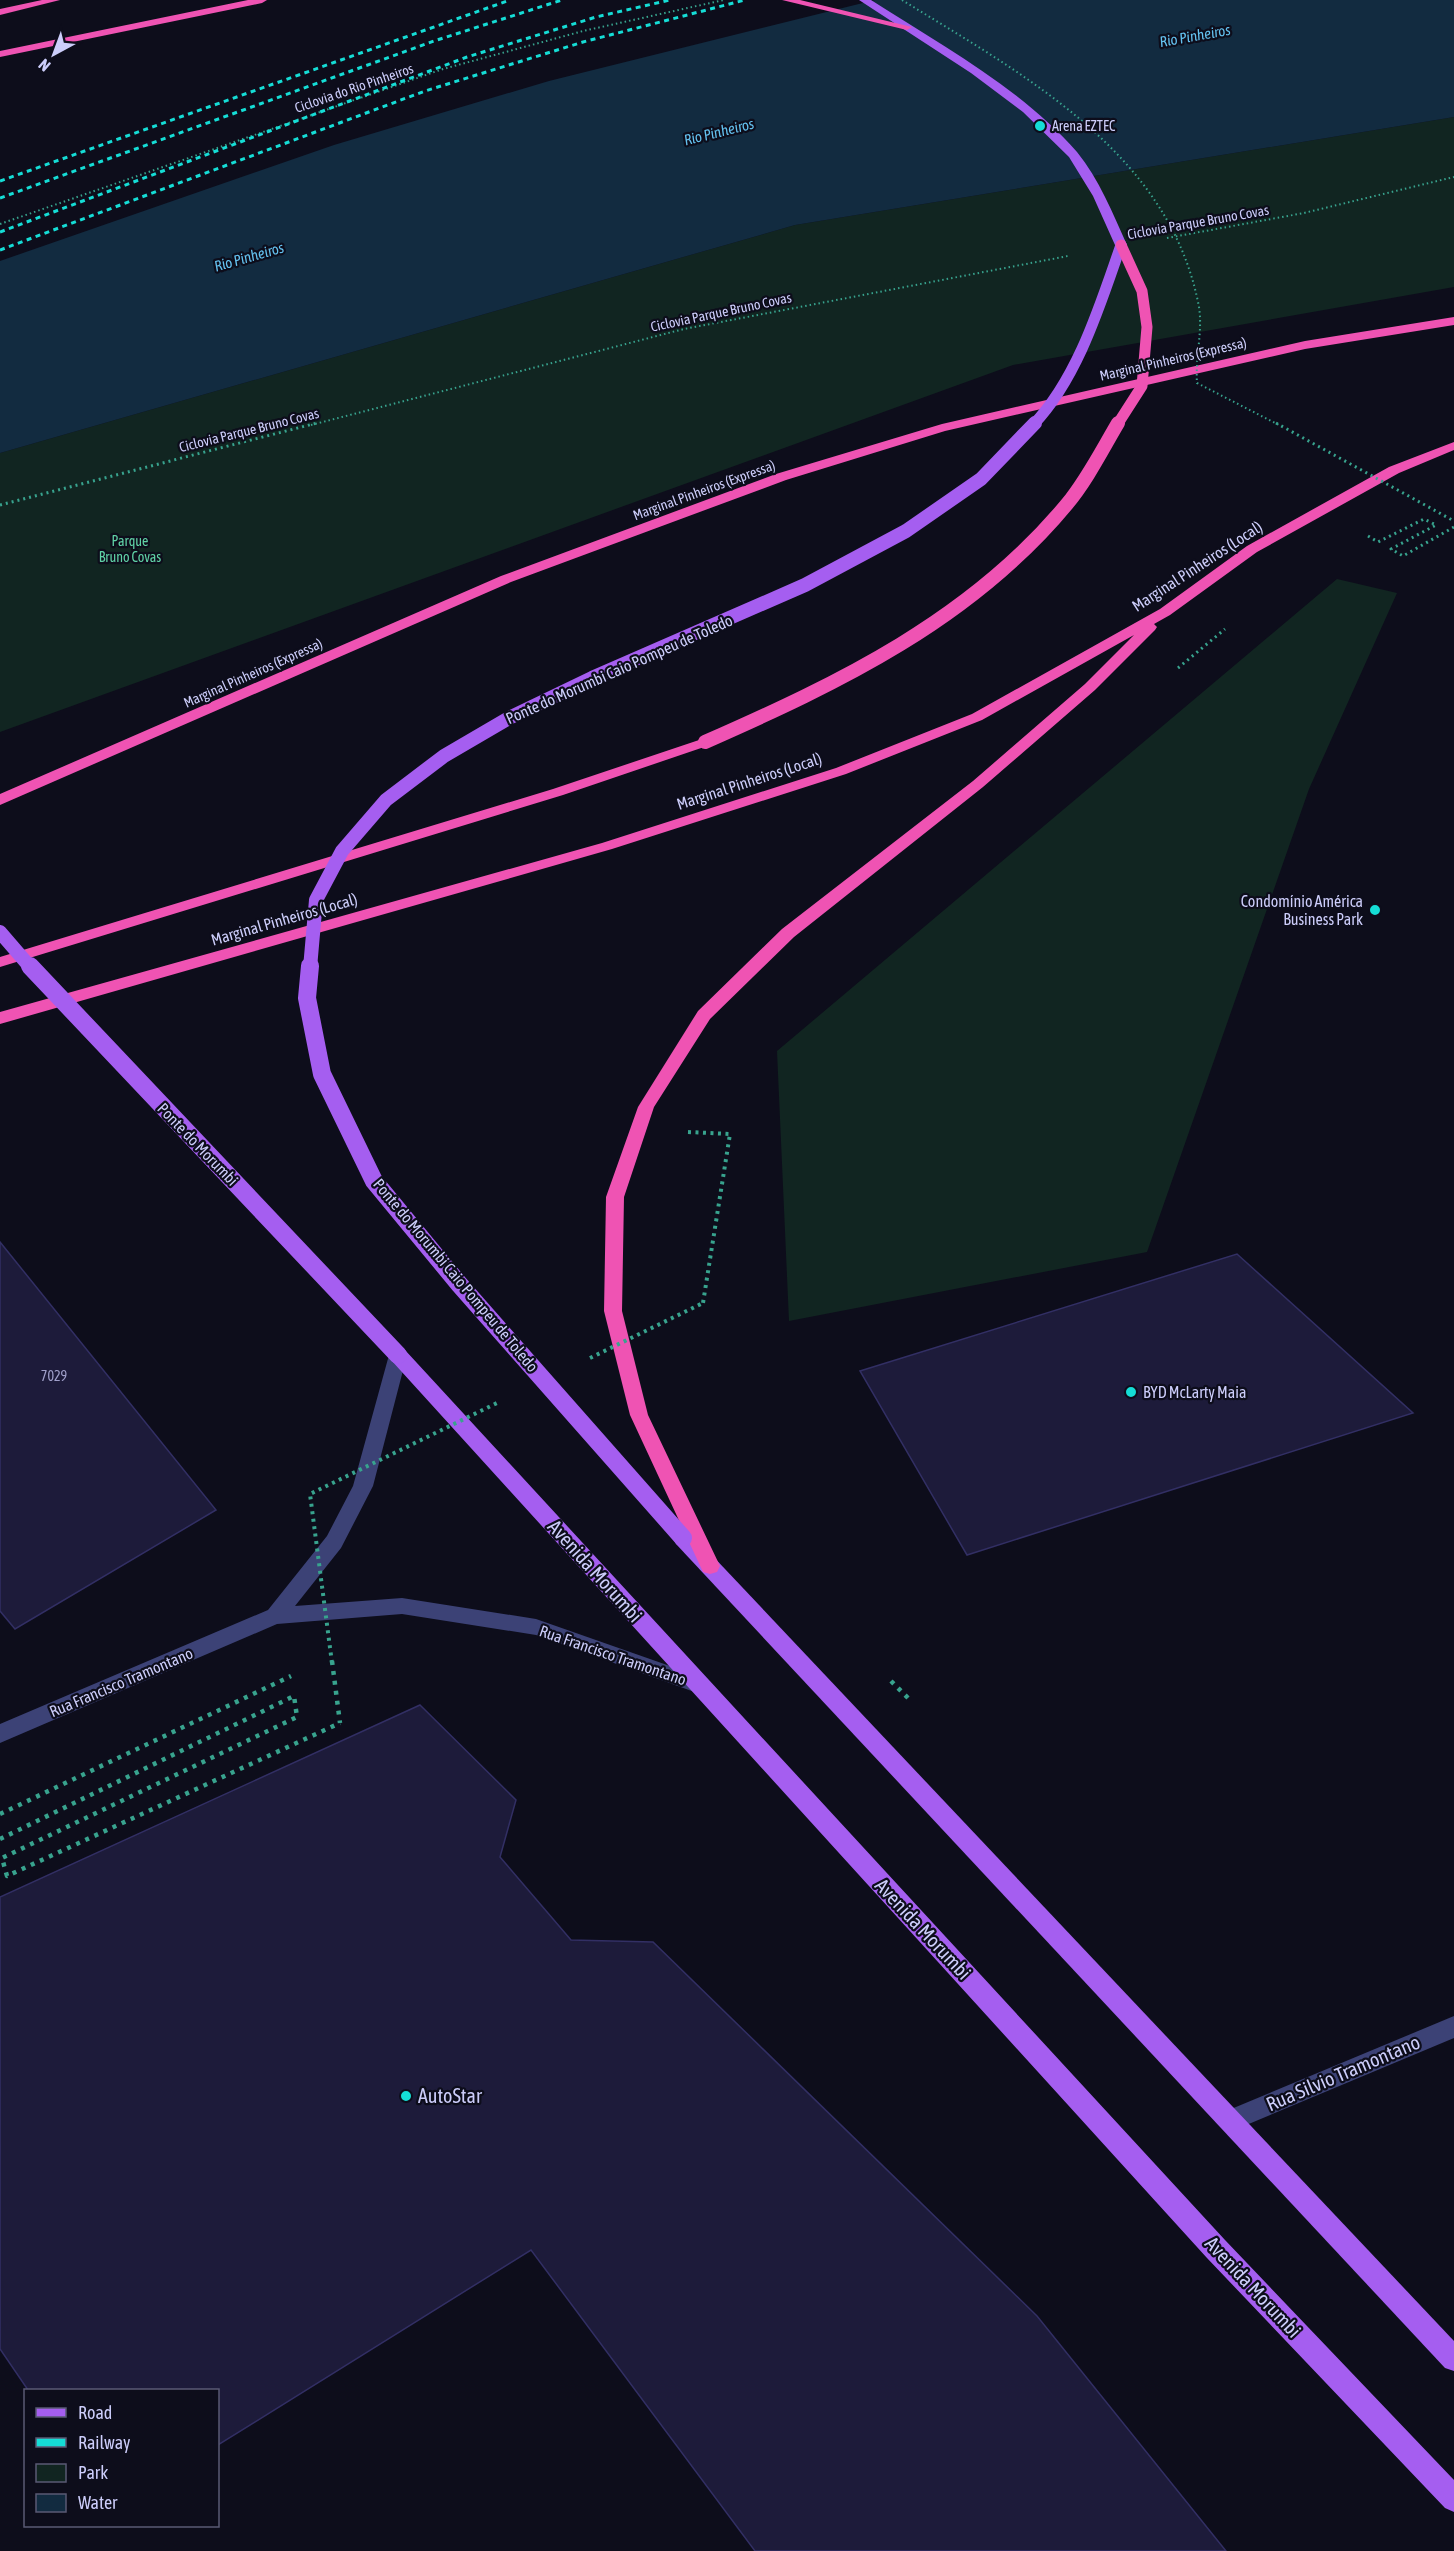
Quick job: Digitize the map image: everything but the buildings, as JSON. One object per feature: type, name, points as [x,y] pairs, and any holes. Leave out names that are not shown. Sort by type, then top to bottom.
[{"type":"highway","points":[[0,12],[55,0]]},
{"type":"highway","points":[[0,54],[262,0]]},
{"type":"highway","points":[[788,0],[907,27]]},
{"type":"highway","points":[[0,962],[558,792],[705,742],[791,704],[915,637],[1002,573],[1068,503],[1142,386],[1147,327],[1142,291],[1121,245]]},
{"type":"highway","name":"Marginal Pinheiros (Expressa)","points":[[0,800],[506,579],[781,477],[942,428],[1305,345],[1454,321]]},
{"type":"highway","name":"Marginal Pinheiros (Local)","points":[[0,1018],[607,846],[841,771],[977,717],[1165,612],[1252,549],[1394,470],[1454,446]]},
{"type":"highway","points":[[710,1566],[639,1415],[613,1311],[615,1197],[645,1107],[704,1015],[788,933],[978,784],[1090,687],[1165,612]]},
{"type":"main road","points":[[864,0],[975,71],[1027,110],[1073,155],[1098,196],[1121,245]]},
{"type":"main road","name":"Ponte do Morumbi Caio Pompeu de Toledo","points":[[710,1566],[459,1284],[374,1181],[322,1074],[307,998],[316,900],[342,851],[386,800],[444,756],[509,718],[592,678],[805,585],[906,531],[981,478],[1039,419],[1071,371],[1092,327],[1121,245]]},
{"type":"main road","name":"Ponte do Morumbi","points":[[0,932],[43,981],[398,1354]]},
{"type":"main road","name":"Avenida Morumbi","points":[[398,1354],[1216,2249],[1454,2499]]},
{"type":"main road","points":[[710,1566],[1454,2359]]},
{"type":"street","name":"Rua Francisco Tramontano","points":[[275,1616],[334,1542],[363,1486],[398,1354]]},
{"type":"street","name":"Rua Francisco Tramontano","points":[[0,1734],[275,1616],[402,1606],[536,1627],[699,1685]]},
{"type":"street","name":"Rua Silvio Tramontano","points":[[1232,2120],[1454,2027]]},
{"type":"path","name":"Ciclovia do Rio Pinheiros","points":[[0,224],[443,69],[583,31],[724,0]]},
{"type":"path","points":[[902,0],[1049,94],[1100,134],[1155,198],[1182,250],[1198,304],[1197,383],[1226,396],[1454,521]]},
{"type":"path","name":"Ciclovia Parque Bruno Covas","points":[[1164,239],[1304,213],[1454,177]]},
{"type":"path","name":"Ciclovia Parque Bruno Covas","points":[[0,505],[684,329],[1070,256]]},
{"type":"path","points":[[1414,507],[1424,502]]},
{"type":"path","points":[[1368,530],[1361,533],[1378,542],[1424,519],[1436,525],[1391,549],[1403,556],[1454,527]]},
{"type":"path","points":[[1170,675],[1234,622]]},
{"type":"path","points":[[683,1131],[730,1134],[703,1303]]},
{"type":"path","points":[[650,1326],[653,1337]]},
{"type":"path","points":[[0,1839],[294,1696],[297,1717],[2,1858],[7,1876],[340,1723],[310,1494]]},
{"type":"path","points":[[866,1731],[909,1699],[884,1675]]},
{"type":"path","points":[[0,1814],[291,1676]]},
{"type":"green space","name":"Parque Bruno Covas","points":[[1454,117],[1454,287],[1013,365],[0,732],[0,453],[795,225]]},
{"type":"green space","points":[[1337,579],[1397,593],[1309,789],[1147,1252],[789,1321],[777,1051]]},
{"type":"water","name":"Rio Pinheiros","points":[[875,0],[1454,0],[1454,117],[795,225],[0,453],[0,261],[334,145],[549,81]]},
{"type":"railway","points":[[0,181],[510,0]]},
{"type":"railway","points":[[0,198],[434,41],[562,0]]},
{"type":"railway","points":[[0,232],[467,57],[596,17],[670,0]]},
{"type":"railway","points":[[0,250],[425,91],[583,42],[745,0]]},
{"type":"place","name":"Arena EZTEC","points":[[1040,126]]},
{"type":"place","name":"Condomínio América Business Park","points":[[1375,910]]},
{"type":"place","name":"BYD McLarty Maia","points":[[1131,1392]]},
{"type":"place","name":"AutoStar","points":[[406,2096]]}]
